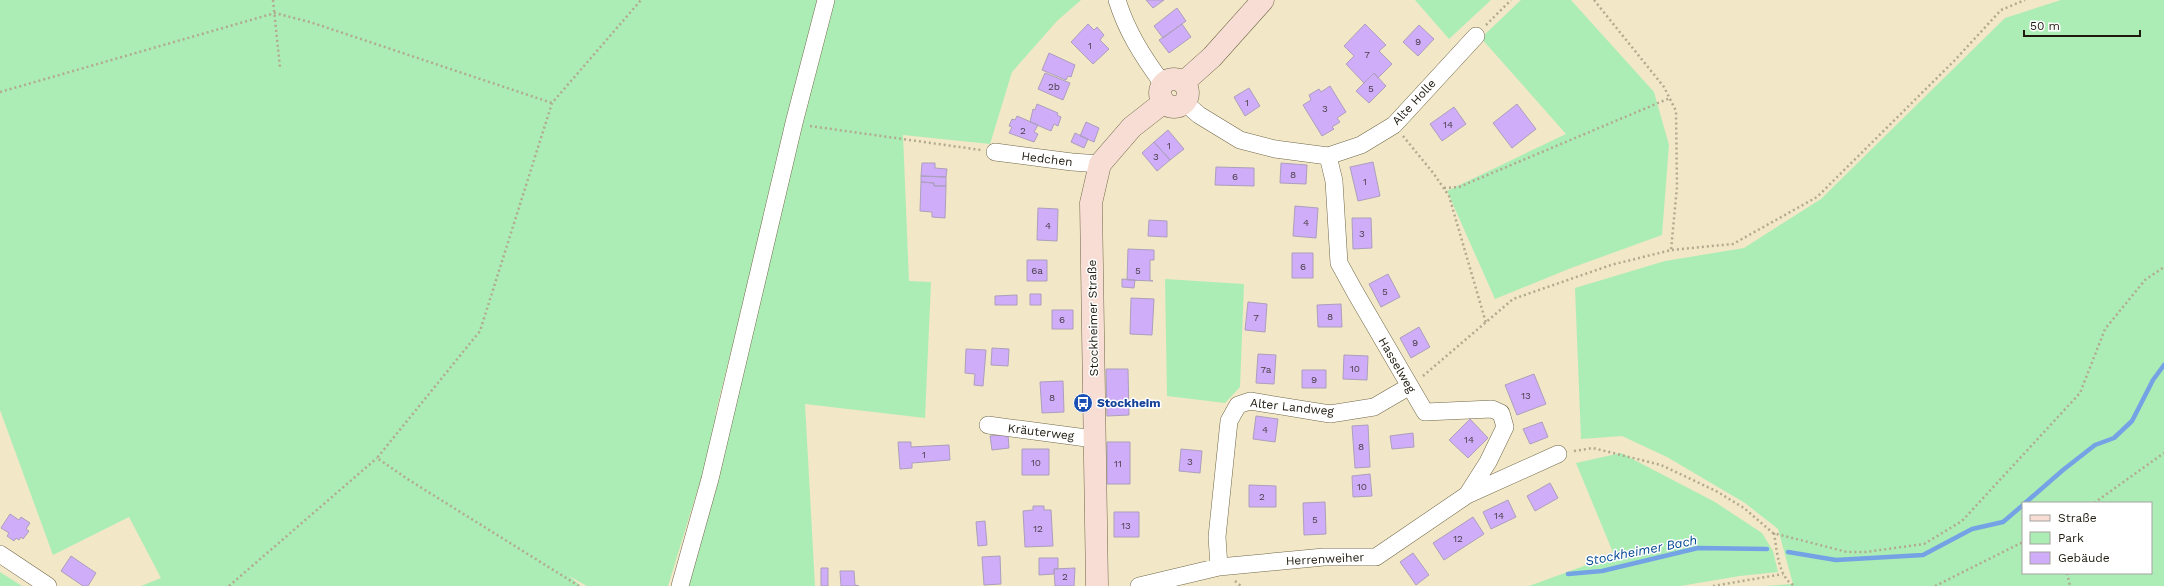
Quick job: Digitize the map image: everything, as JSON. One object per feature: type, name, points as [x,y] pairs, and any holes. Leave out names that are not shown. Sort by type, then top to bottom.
[{"type":"street","points":[[680,586],[710,479],[794,124],[826,0]]},
{"type":"street","name":"Alte Holle","points":[[1117,0],[1124,21],[1136,46],[1173,93],[1199,115],[1240,140],[1275,149],[1328,156],[1361,144],[1394,125],[1476,36]]},
{"type":"street","name":"Stockheimer Straße","points":[[1097,586],[1091,203],[1100,164],[1132,127],[1173,93],[1212,57],[1263,0]]},
{"type":"street","name":"Hedchen","points":[[995,152],[1100,164]]},
{"type":"street","name":"Hasselweg","points":[[1328,156],[1334,181],[1340,263],[1354,292],[1425,412],[1492,409],[1501,413],[1505,427],[1488,462],[1467,495]]},
{"type":"street","name":"Alter Landweg","points":[[1219,567],[1217,537],[1229,421],[1238,405],[1250,401],[1330,414],[1374,407],[1410,386]]},
{"type":"street","name":"Kräuterweg","points":[[988,425],[1094,439]]},
{"type":"street","name":"Herrenweiher","points":[[1139,586],[1219,567],[1324,557],[1376,556],[1467,495],[1558,454]]},
{"type":"street","points":[[0,554],[48,586]]},
{"type":"path","points":[[273,0],[280,68]]},
{"type":"path","points":[[229,586],[377,458],[480,331],[552,104],[641,0]]},
{"type":"path","points":[[1476,36],[1511,0]]},
{"type":"path","points":[[1594,0],[1664,87],[1676,111],[1677,186],[1672,250]]},
{"type":"path","points":[[1410,386],[1442,361],[1513,299],[1612,265],[1672,250],[1733,244],[1817,197],[1954,60],[2001,10],[2025,0]]},
{"type":"path","points":[[0,92],[275,13],[310,22],[552,104]]},
{"type":"path","points":[[1444,188],[1458,187],[1670,98]]},
{"type":"path","points":[[794,124],[995,152]]},
{"type":"path","points":[[1394,125],[1449,196],[1486,323]]},
{"type":"path","points":[[1558,454],[1593,448],[1661,465],[1744,508],[1774,533],[1847,552],[1865,552],[1924,544],[1962,521],[2080,393],[2105,329],[2145,280],[2164,267]]},
{"type":"path","points":[[2095,502],[2164,453]]},
{"type":"path","points":[[377,458],[409,480],[579,586]]},
{"type":"path","points":[[1774,533],[1783,574],[1790,584],[1795,586]]},
{"type":"path","points":[[1935,586],[2022,542]]},
{"type":"path","points":[[1713,586],[1783,574]]},
{"type":"path","points":[[2067,574],[2070,586]]},
{"type":"green space","points":[[0,0],[819,0],[715,415],[730,422],[833,0],[1081,0],[1057,21],[1012,72],[990,144],[903,135],[909,281],[931,282],[925,418],[805,404],[815,586],[685,586],[719,475],[703,472],[668,586],[587,586],[569,576],[581,586],[141,586],[161,578],[129,517],[53,555],[0,410]]},
{"type":"green space","points":[[1415,0],[1491,0],[1449,39]]},
{"type":"green space","points":[[1521,0],[1571,0],[1654,92],[1669,145],[1662,235],[1571,268],[1495,299],[1447,191],[1566,134],[1481,38]]},
{"type":"green space","points":[[2061,0],[2164,0],[2164,586],[1764,586],[1793,584],[1778,529],[1745,503],[1667,457],[1622,436],[1581,439],[1575,288],[1665,261],[1744,248],[1821,199],[2005,18]]},
{"type":"green space","points":[[1165,279],[1244,284],[1240,387],[1225,403],[1167,396]]},
{"type":"green space","points":[[1621,453],[1715,502],[1762,533],[1773,551],[1778,572],[1740,576],[1680,586],[1529,586],[1614,555],[1576,463]]},
{"type":"green space","points":[[0,572],[22,586],[0,586]]},
{"type":"building","points":[[1146,0],[1164,0],[1153,8]]},
{"type":"building","points":[[1177,8],[1186,21],[1163,38],[1154,26]]},
{"type":"building","points":[[1088,24],[1094,30],[1097,27],[1104,35],[1100,40],[1109,49],[1093,64],[1071,42]]},
{"type":"building","points":[[1182,24],[1191,37],[1169,53],[1159,40]]},
{"type":"building","points":[[1365,24],[1386,45],[1379,51],[1392,64],[1378,78],[1374,73],[1364,83],[1346,64],[1354,56],[1344,46]]},
{"type":"building","points":[[1419,25],[1434,39],[1418,56],[1403,42]]},
{"type":"building","points":[[1049,53],[1075,65],[1071,77],[1068,76],[1066,80],[1042,70]]},
{"type":"building","points":[[1045,73],[1070,83],[1063,100],[1038,89]]},
{"type":"building","points":[[1374,73],[1386,86],[1369,103],[1356,91]]},
{"type":"building","points":[[1330,86],[1346,112],[1337,118],[1340,122],[1332,127],[1334,129],[1322,136],[1303,105],[1311,100],[1309,95],[1319,89],[1321,92]]},
{"type":"building","points":[[1249,88],[1260,106],[1245,116],[1234,97]]},
{"type":"building","points":[[1037,104],[1058,113],[1057,115],[1061,117],[1058,126],[1054,124],[1051,131],[1030,122],[1033,109],[1035,110]]},
{"type":"building","points":[[1517,104],[1536,129],[1512,148],[1493,123]]},
{"type":"building","points":[[1454,107],[1466,124],[1442,141],[1430,124]]},
{"type":"building","points":[[1017,116],[1038,125],[1034,132],[1038,134],[1034,142],[1009,133],[1012,127],[1009,126],[1012,119],[1015,120]]},
{"type":"building","points":[[1086,122],[1099,128],[1094,142],[1080,136]]},
{"type":"building","points":[[1168,130],[1184,149],[1170,160],[1154,142]]},
{"type":"building","points":[[1075,133],[1088,139],[1084,148],[1071,142]]},
{"type":"building","points":[[1154,142],[1170,160],[1157,171],[1142,153]]},
{"type":"building","points":[[1373,162],[1380,196],[1358,201],[1350,167]]},
{"type":"building","points":[[922,163],[935,163],[935,168],[947,169],[946,177],[921,176]]},
{"type":"building","points":[[1281,163],[1307,165],[1306,184],[1280,183]]},
{"type":"building","points":[[1216,167],[1254,168],[1254,186],[1215,185]]},
{"type":"building","points":[[921,176],[946,177],[946,186],[934,186],[934,183],[921,182]]},
{"type":"building","points":[[921,182],[934,183],[934,186],[946,186],[945,218],[932,217],[932,212],[920,211]]},
{"type":"building","points":[[1295,206],[1318,208],[1316,238],[1293,236]]},
{"type":"building","points":[[1038,208],[1058,209],[1057,241],[1037,240]]},
{"type":"building","points":[[1352,218],[1371,218],[1372,248],[1353,249]]},
{"type":"building","points":[[1149,220],[1167,221],[1167,237],[1148,236]]},
{"type":"building","points":[[1128,249],[1154,250],[1154,260],[1150,260],[1150,280],[1153,281],[1127,280]]},
{"type":"building","points":[[1292,253],[1313,253],[1313,278],[1292,278]]},
{"type":"building","points":[[1027,260],[1047,260],[1047,281],[1027,281]]},
{"type":"building","points":[[1388,274],[1400,297],[1381,307],[1369,284]]},
{"type":"building","points":[[1122,279],[1135,280],[1134,288],[1122,287]]},
{"type":"building","points":[[1030,294],[1041,294],[1041,305],[1030,305]]},
{"type":"building","points":[[1017,295],[1017,305],[995,305],[995,296]]},
{"type":"building","points":[[1131,298],[1154,299],[1152,335],[1130,334]]},
{"type":"building","points":[[1248,302],[1267,304],[1265,332],[1245,330]]},
{"type":"building","points":[[1341,304],[1342,327],[1318,327],[1317,305]]},
{"type":"building","points":[[1052,310],[1073,310],[1073,329],[1052,329]]},
{"type":"building","points":[[1419,327],[1430,347],[1411,358],[1400,338]]},
{"type":"building","points":[[992,348],[1009,349],[1008,366],[991,365]]},
{"type":"building","points":[[966,349],[986,350],[983,386],[974,385],[975,374],[965,373]]},
{"type":"building","points":[[1258,354],[1276,355],[1274,384],[1256,383]]},
{"type":"building","points":[[1344,355],[1368,356],[1367,380],[1343,379]]},
{"type":"building","points":[[1106,369],[1128,369],[1129,415],[1107,416]]},
{"type":"building","points":[[1302,370],[1326,370],[1326,388],[1302,388]]},
{"type":"building","points":[[1534,374],[1546,404],[1517,415],[1505,385]]},
{"type":"building","points":[[1063,381],[1064,412],[1042,413],[1040,382]]},
{"type":"building","points":[[1256,416],[1278,419],[1275,442],[1253,439]]},
{"type":"building","points":[[1470,419],[1488,438],[1468,458],[1449,440]]},
{"type":"building","points":[[1542,422],[1548,437],[1530,444],[1523,429]]},
{"type":"building","points":[[1368,425],[1370,467],[1355,468],[1352,426]]},
{"type":"building","points":[[1413,433],[1414,447],[1392,449],[1390,436]]},
{"type":"building","points":[[1008,434],[1009,448],[992,450],[990,436]]},
{"type":"building","points":[[898,442],[911,442],[911,447],[949,445],[950,460],[912,463],[912,468],[900,469]]},
{"type":"building","points":[[1107,442],[1130,442],[1130,484],[1107,484]]},
{"type":"building","points":[[1022,449],[1049,449],[1049,475],[1022,475]]},
{"type":"building","points":[[1181,449],[1202,451],[1200,473],[1179,471]]},
{"type":"building","points":[[1370,474],[1372,496],[1353,497],[1352,476]]},
{"type":"building","points":[[1550,483],[1558,498],[1535,511],[1527,496]]},
{"type":"building","points":[[1249,485],[1276,486],[1276,507],[1249,507]]},
{"type":"building","points":[[1508,500],[1516,517],[1491,529],[1483,512]]},
{"type":"building","points":[[1325,502],[1326,534],[1304,535],[1303,503]]},
{"type":"building","points":[[1033,506],[1044,506],[1044,510],[1051,510],[1053,546],[1025,547],[1023,511],[1033,510]]},
{"type":"building","points":[[1114,512],[1139,512],[1139,537],[1114,537]]},
{"type":"building","points":[[10,514],[19,520],[21,517],[30,523],[26,529],[29,531],[23,539],[21,537],[19,540],[16,538],[14,541],[7,536],[9,533],[1,528]]},
{"type":"building","points":[[1473,517],[1484,534],[1444,560],[1433,543]]},
{"type":"building","points":[[985,521],[987,545],[978,546],[976,522]]},
{"type":"building","points":[[1413,553],[1429,575],[1416,585],[1400,562]]},
{"type":"building","points":[[71,556],[96,573],[88,586],[83,586],[61,571]]},
{"type":"building","points":[[1000,556],[1001,584],[984,585],[982,557]]},
{"type":"building","points":[[1039,558],[1058,558],[1058,569],[1054,569],[1054,574],[1039,575]]},
{"type":"building","points":[[821,568],[828,568],[828,586],[821,586]]},
{"type":"building","points":[[1075,568],[1074,586],[1055,586],[1054,569]]},
{"type":"building","points":[[840,571],[854,571],[855,585],[859,586],[841,586]]},
{"type":"waterway","name":"Stockheimer Bach","points":[[2026,502],[2095,445],[2114,438],[2132,421],[2153,380],[2164,365]]},
{"type":"waterway","name":"Stockheimer Bach","points":[[1788,552],[1836,560],[1923,555],[1972,529],[2003,522],[2022,506]]},
{"type":"waterway","name":"Stockheimer Bach","points":[[1568,574],[1602,571],[1698,548],[1767,549]]},
{"type":"place","name":"Stockheim","points":[[1083,403]]}]
